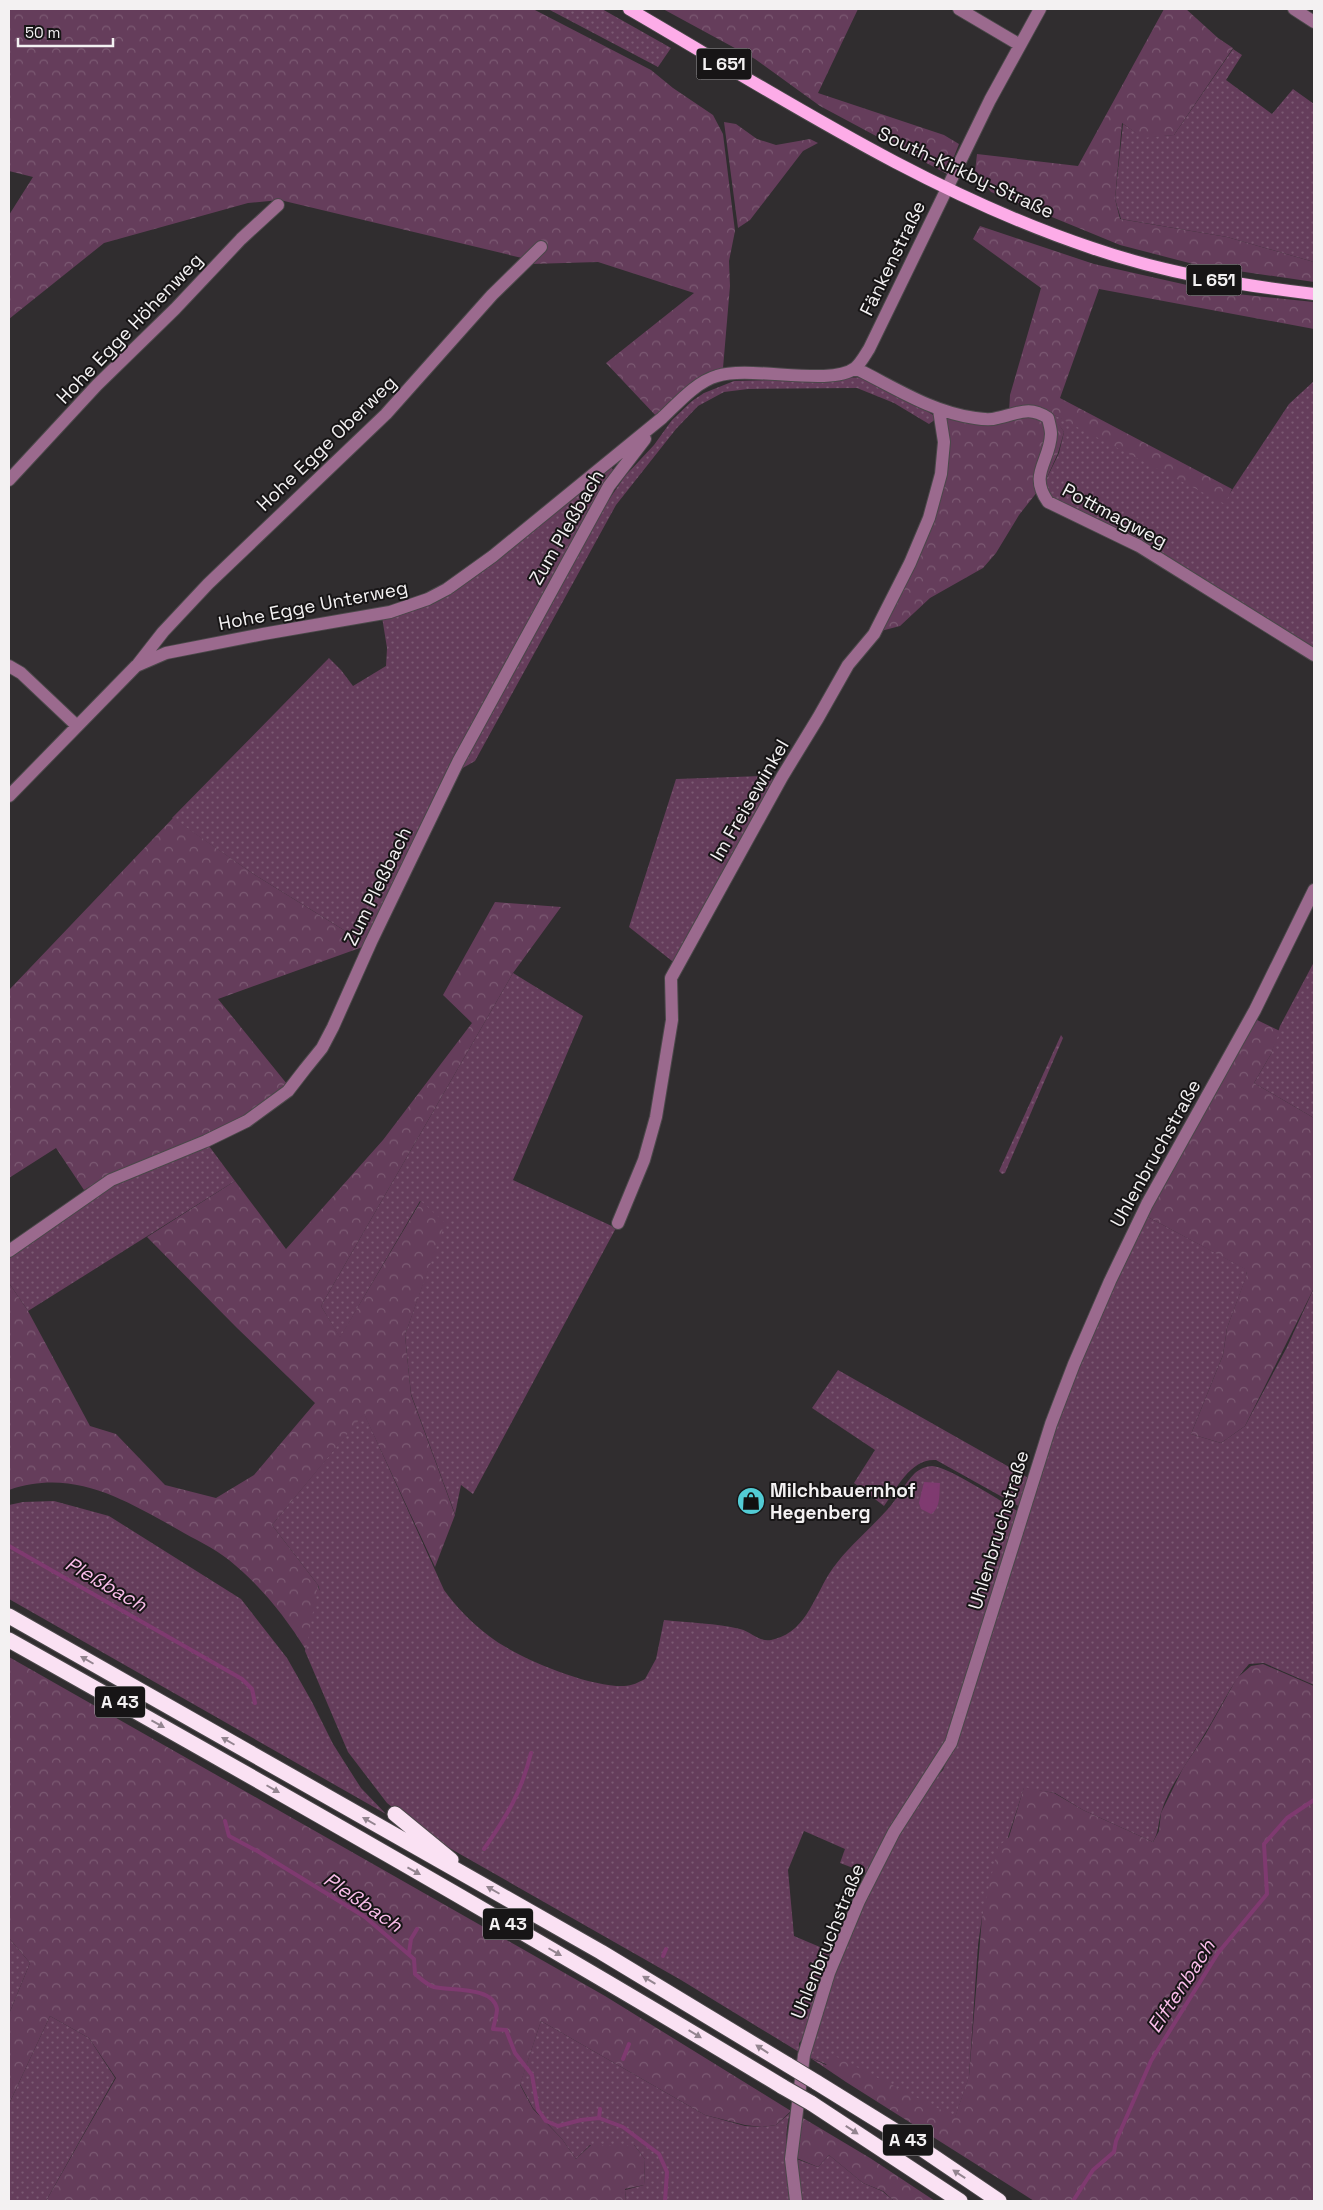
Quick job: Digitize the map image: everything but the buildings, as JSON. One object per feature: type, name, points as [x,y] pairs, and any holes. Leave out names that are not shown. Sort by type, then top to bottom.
[{"type":"highway","name":"A 43","points":[[9,1616],[609,1957],[900,2134],[999,2201]]},
{"type":"highway","name":"A 43","points":[[9,1640],[574,1962],[811,2103],[960,2201]]},
{"type":"highway","points":[[395,1814],[473,1879]]},
{"type":"main road","name":"South-Kirkby-Straße","points":[[629,9],[910,170],[1018,220],[1101,251],[1194,276],[1314,294]]},
{"type":"street","points":[[959,9],[1020,45]]},
{"type":"street","name":"Fänkenstraße","points":[[855,368],[869,349],[1004,74],[1040,9]]},
{"type":"street","points":[[1294,9],[1314,22]]},
{"type":"street","name":"Hohe Egge Höhenweg","points":[[9,480],[97,385],[278,205]]},
{"type":"street","name":"Hohe Egge Oberweg","points":[[136,666],[163,632],[208,584],[386,414],[492,295],[541,247]]},
{"type":"street","name":"Hohe Egge Unterweg","points":[[9,796],[76,725],[136,666],[166,653],[390,612],[428,599],[446,589],[493,556],[662,418],[687,394],[702,384],[725,374],[830,375],[855,368]]},
{"type":"street","name":"Pottmagweg","points":[[855,368],[939,410],[975,418],[996,419],[1018,411],[1037,411],[1048,418],[1051,434],[1048,450],[1040,472],[1040,490],[1048,502],[1139,546],[1314,655]]},
{"type":"street","name":"Im Freisewinkel","points":[[618,1223],[644,1160],[656,1117],[672,1020],[671,978],[778,785],[848,665],[874,634],[910,563],[929,518],[941,474],[944,442],[939,410]]},
{"type":"street","name":"Zum Pleßbach","points":[[9,1251],[111,1180],[206,1141],[247,1121],[288,1091],[322,1048],[458,762],[609,486],[662,418]]},
{"type":"street","points":[[9,666],[20,673],[76,725]]},
{"type":"street","name":"Uhlenbruchstraße","points":[[796,2201],[790,2159],[804,2055],[829,1973],[859,1901],[894,1832],[951,1743],[1051,1424],[1106,1290],[1147,1204],[1255,1010],[1314,890]]},
{"type":"green space","points":[[9,9],[533,9],[651,70],[673,88],[713,115],[723,134],[735,231],[729,261],[730,286],[723,368],[693,385],[658,418],[606,363],[694,293],[598,262],[531,264],[522,258],[280,200],[248,203],[104,243],[9,319],[9,215],[33,177],[9,171]]},
{"type":"green space","points":[[548,9],[602,9],[671,48],[658,67]]},
{"type":"green space","points":[[663,9],[858,9],[818,93],[944,135],[959,144],[947,174],[820,106],[755,59]]},
{"type":"green space","points":[[1164,9],[1186,9],[1218,38],[1233,48],[1174,135],[1143,138],[1122,123],[1115,199],[1120,219],[1227,237],[1314,262],[1314,282],[1197,265],[1120,245],[991,192],[975,172],[977,154],[1078,166]]},
{"type":"green space","points":[[1233,49],[1242,55],[1226,80],[1272,114],[1293,89],[1314,104],[1314,262],[1227,237],[1121,219],[1115,199],[1123,124],[1143,137],[1174,135]]},
{"type":"green space","points":[[724,122],[736,124],[757,139],[776,145],[810,139],[818,143],[803,151],[750,220],[738,228]]},
{"type":"green space","points":[[980,226],[1094,264],[1218,292],[1314,302],[1314,329],[1099,289],[1060,398],[1232,489],[1225,504],[1052,414],[1064,432],[1058,453],[1045,482],[1019,515],[996,553],[983,568],[930,598],[900,626],[877,632],[934,519],[950,445],[943,406],[958,412],[976,415],[993,415],[1009,412],[1010,395],[1041,288],[973,239]]},
{"type":"green space","points":[[854,378],[870,380],[890,389],[937,418],[929,424],[894,403],[857,388],[748,389],[724,392],[698,406],[676,429],[616,505],[475,761],[454,773],[604,507],[625,476],[654,445],[672,420],[692,401],[704,393],[734,381]]},
{"type":"green space","points":[[1314,381],[1314,652],[1071,511],[1045,492],[1045,482],[1059,453],[1064,432],[1050,413],[1228,496],[1289,404]]},
{"type":"green space","points":[[610,466],[615,472],[368,945],[255,875],[172,818],[329,658],[353,686],[386,666],[387,648],[382,617],[418,609]]},
{"type":"green space","points":[[762,776],[771,778],[775,782],[676,961],[672,961],[629,927],[676,779]]},
{"type":"green space","points":[[173,818],[255,875],[368,945],[218,999],[287,1084],[245,1119],[98,1182],[84,1190],[56,1148],[9,1178],[9,990]]},
{"type":"green space","points":[[495,902],[561,907],[513,973],[321,1306],[340,1337],[421,1201],[445,1223],[405,1335],[411,1395],[455,1515],[435,1567],[364,1414],[272,1525],[318,1585],[306,1650],[271,1602],[229,1560],[137,1507],[97,1490],[76,1485],[55,1483],[32,1484],[9,1490],[9,1283],[28,1311],[90,1426],[116,1434],[165,1485],[216,1498],[254,1475],[315,1403],[147,1237],[235,1181],[286,1249],[383,1140],[472,1023],[443,995]]},
{"type":"green space","points":[[1314,962],[1314,1118],[1254,1083],[1271,1054],[1280,1026]]},
{"type":"green space","points":[[513,973],[583,1016],[513,1180],[616,1228],[473,1494],[461,1485],[455,1514],[411,1394],[405,1335],[444,1223],[420,1201],[340,1338],[321,1306]]},
{"type":"green space","points":[[1253,1018],[1280,1031],[1271,1054],[1254,1083],[1314,1118],[1314,1288],[1245,1426],[1221,1443],[1191,1434],[1223,1355],[1227,1328],[1247,1274],[1245,1269],[1146,1216]]},
{"type":"green space","points":[[1061,1035],[1063,1038],[1005,1173],[1002,1174],[999,1171]]},
{"type":"green space","points":[[209,1146],[235,1181],[28,1311],[9,1283],[9,1256],[113,1186],[145,1171]]},
{"type":"green space","points":[[1146,1216],[1246,1269],[1247,1275],[1227,1328],[1223,1355],[1191,1434],[1221,1443],[1245,1426],[1287,1347],[1314,1288],[1314,1685],[1264,1663],[1249,1664],[1230,1689],[1174,1783],[1161,1813],[1153,1842],[1083,1810],[1055,1793],[1024,1788],[982,1917],[978,1945],[969,2077],[955,2118],[809,2057],[834,1975],[865,1902],[900,1828],[926,1787],[943,1770],[959,1731],[1045,1451],[1113,1282]]},
{"type":"green space","points":[[838,1370],[1032,1480],[1022,1508],[936,1460],[919,1464],[912,1469],[884,1506],[854,1483],[875,1450],[812,1408]]},
{"type":"green space","points":[[364,1413],[444,1590],[459,1609],[501,1645],[554,1670],[592,1682],[609,1685],[627,1686],[645,1679],[656,1659],[664,1620],[731,1627],[745,1630],[765,1640],[775,1639],[795,1628],[810,1610],[839,1560],[887,1510],[911,1477],[923,1468],[932,1466],[950,1472],[1019,1512],[955,1728],[869,1874],[840,1863],[845,1849],[804,1831],[788,1870],[794,1936],[834,1953],[804,2038],[799,2043],[799,2052],[681,1980],[430,1837],[387,1803],[348,1752],[305,1651],[317,1585],[320,1591],[318,1585],[272,1525]]},
{"type":"green space","points":[[54,1501],[109,1516],[241,1599],[287,1658],[333,1744],[361,1788],[386,1814],[9,1599],[9,1505],[23,1502]]},
{"type":"green space","points":[[9,1657],[605,1996],[791,2111],[776,2125],[762,2127],[745,2125],[705,2115],[541,2021],[520,2085],[533,2109],[562,2139],[576,2159],[591,2145],[634,2145],[645,2159],[644,2185],[625,2189],[626,2201],[46,2201],[116,2078],[89,2038],[50,2016],[9,2104],[9,2014],[30,1963],[9,1938]]},
{"type":"green space","points":[[1263,1664],[1314,1686],[1314,2201],[1034,2201],[809,2057],[826,2065],[833,2055],[955,2117],[969,2076],[982,1917],[998,1847],[1009,1837],[1024,1787],[1054,1793],[1083,1810],[1153,1842],[1159,1831],[1161,1813],[1183,1768],[1204,1737],[1237,1678],[1251,1666]]},
{"type":"green space","points":[[9,1938],[30,1963],[9,2014]]},
{"type":"green space","points":[[50,2016],[89,2038],[115,2078],[46,2201],[9,2201],[9,2104]]},
{"type":"green space","points":[[541,2021],[705,2115],[745,2126],[762,2127],[776,2125],[790,2113],[786,2145],[793,2201],[626,2201],[625,2190],[644,2185],[645,2159],[634,2145],[590,2145],[576,2159],[562,2139],[533,2108],[520,2084]]},
{"type":"green space","points":[[803,2118],[870,2158],[935,2201],[894,2201],[883,2191],[863,2183],[829,2155],[818,2167],[794,2157]]},
{"type":"green space","points":[[829,2155],[863,2183],[882,2191],[894,2201],[799,2201],[794,2158],[818,2167]]},
{"type":"shaded area","points":[[924,1482],[940,1483],[938,1504],[931,1514],[921,1509],[919,1503]]},
{"type":"waterway","name":"Pleßbach","points":[[9,1546],[242,1679],[252,1689],[255,1703]]},
{"type":"waterway","points":[[484,1849],[500,1826],[518,1792],[531,1753]]},
{"type":"waterway","name":"Elftenbach","points":[[1073,2201],[1093,2170],[1114,2152],[1116,2141],[1151,2061],[1218,1953],[1267,1894],[1264,1844],[1287,1818],[1314,1800]]},
{"type":"waterway","name":"Pleßbach","points":[[225,1821],[229,1836],[259,1852],[365,1917],[414,1959],[415,1974],[426,1983],[434,1987],[470,1991],[488,1996],[494,2002],[497,2009],[493,2029],[506,2030],[515,2053],[532,2075],[538,2110],[546,2121],[558,2126],[599,2118],[623,2127],[659,2154],[667,2172],[665,2201]]},
{"type":"waterway","points":[[409,1953],[411,1939],[417,1929]]},
{"type":"waterway","points":[[663,1956],[666,1949]]},
{"type":"waterway","points":[[623,2059],[629,2044]]},
{"type":"waterway","points":[[599,2118],[600,2109]]},
{"type":"place","name":"Milchbauernhof Hegenberg","points":[[751,1501]]}]
